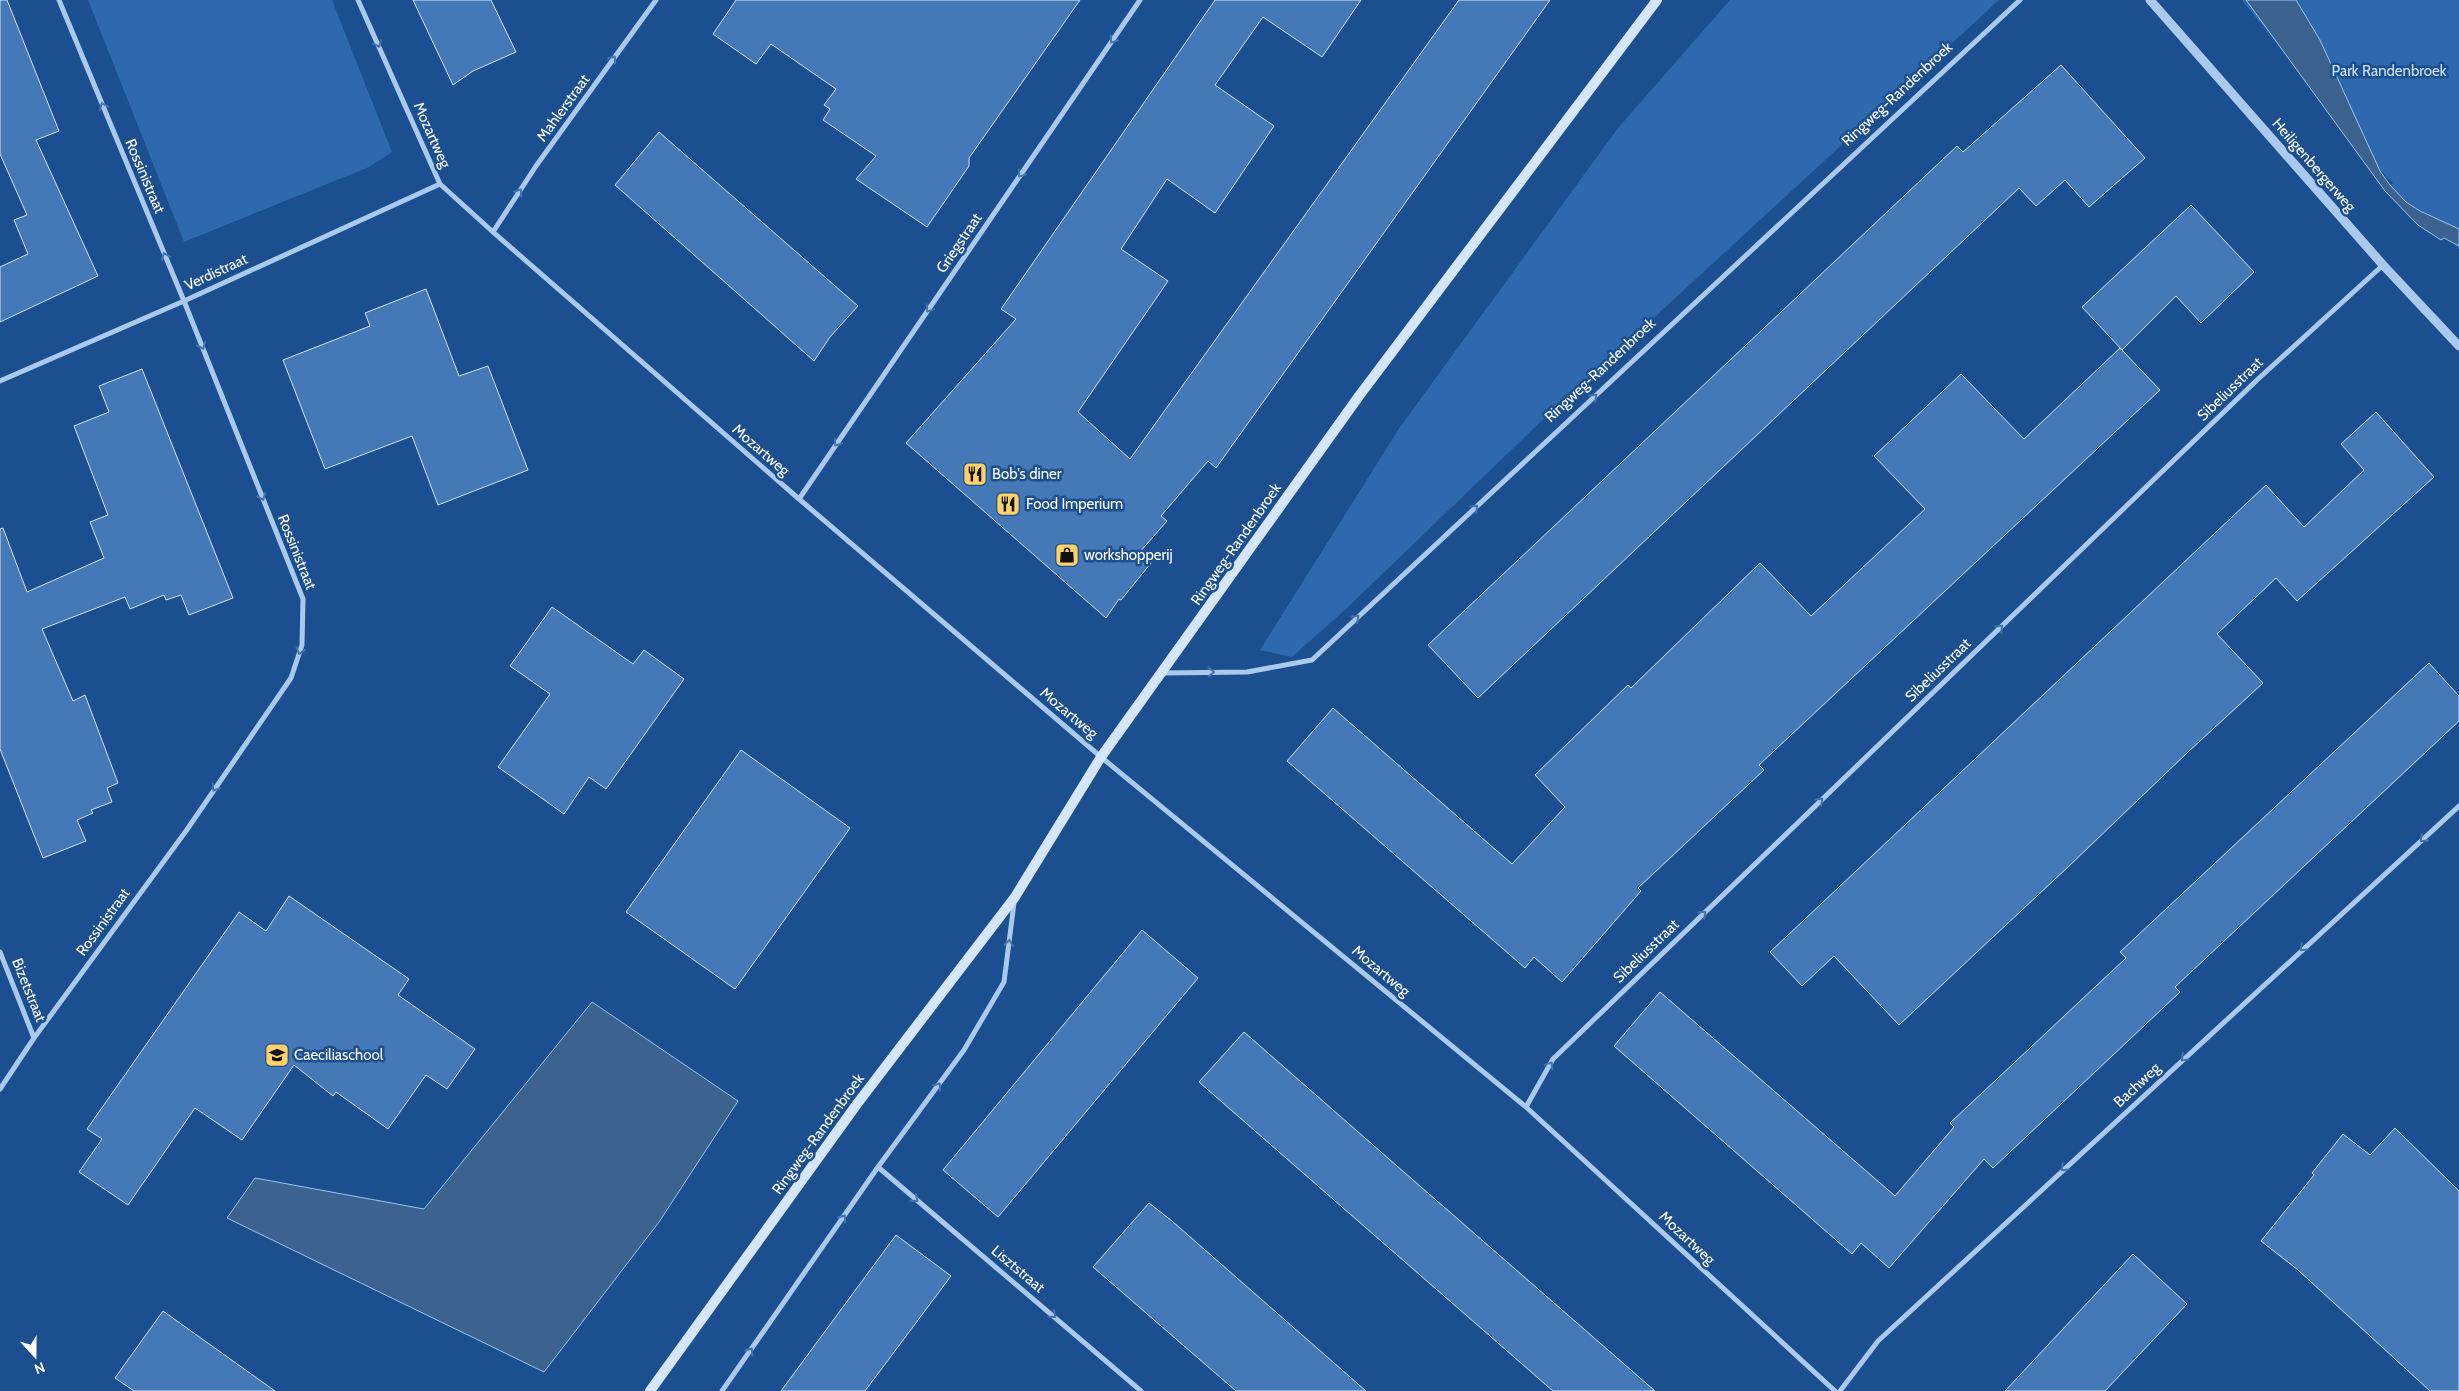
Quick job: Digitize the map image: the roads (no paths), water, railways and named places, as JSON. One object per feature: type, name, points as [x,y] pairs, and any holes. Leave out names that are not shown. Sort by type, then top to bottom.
[{"type":"main road","name":"Ringweg-Randenbroek","points":[[650,1391],[857,1104],[1015,897],[1101,757],[1359,396],[1657,0]]},
{"type":"street","name":"Rossinistraat","points":[[0,1088],[34,1038],[186,831],[291,678],[302,646],[303,600],[184,301],[59,0]]},
{"type":"street","name":"Mozartweg","points":[[358,0],[440,184],[799,499],[1101,757],[1526,1107],[1835,1391]]},
{"type":"street","name":"Mahlerstraat","points":[[493,232],[536,166],[656,0]]},
{"type":"street","name":"Griegstraat","points":[[799,499],[1140,0]]},
{"type":"street","name":"Ringweg-Randenbroek","points":[[1162,673],[1247,672],[1312,660],[2020,0]]},
{"type":"street","name":"Heiligenbergerweg","points":[[2150,0],[2383,264],[2459,346]]},
{"type":"street","name":"Verdistraat","points":[[0,381],[184,301],[440,184]]},
{"type":"street","name":"Sibeliusstraat","points":[[1526,1107],[1553,1059],[2242,394],[2383,264]]},
{"type":"street","name":"Bachweg","points":[[1840,1391],[1878,1342],[2459,806]]},
{"type":"street","name":"Ringweg-Randenbroek","points":[[722,1391],[878,1167],[964,1050],[1004,982],[1015,897]]},
{"type":"street","name":"Bizetstraat","points":[[0,952],[34,1038]]},
{"type":"street","name":"Lisztstraat","points":[[878,1167],[1141,1391]]},
{"type":"place","name":"Bob's diner","points":[[975,474]]},
{"type":"place","name":"Food Imperium","points":[[1008,504]]},
{"type":"place","name":"workshopperij","points":[[1067,555]]},
{"type":"place","name":"Caeciliaschool","points":[[277,1055]]},
{"type":"park label","name":"Park Randenbroek","points":[[2389,71]]}]
